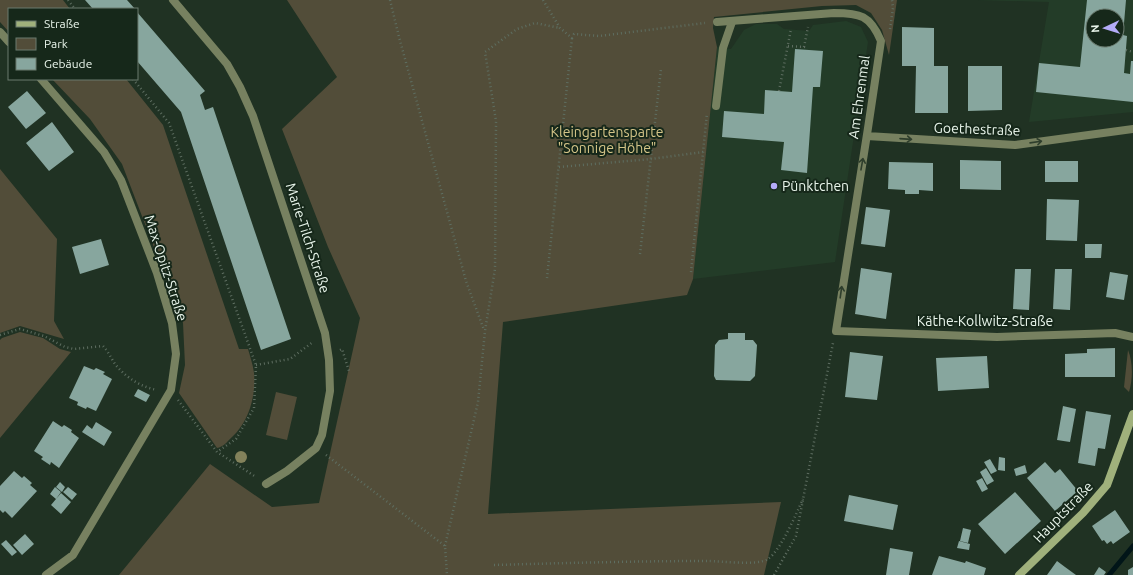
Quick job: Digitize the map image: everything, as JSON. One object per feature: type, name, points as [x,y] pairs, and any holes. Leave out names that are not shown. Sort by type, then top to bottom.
[{"type":"main road","name":"Hauptstraße","points":[[1018,575],[1083,513],[1107,484],[1133,414]]},
{"type":"street","name":"Marie-Tilch-Straße","points":[[173,0],[227,64],[254,116],[323,325],[329,360],[330,391],[322,435],[316,448]]},
{"type":"street","name":"Am Ehrenmal","points":[[717,22],[851,13],[870,21],[877,31],[881,41],[836,331]]},
{"type":"street","points":[[712,107],[723,48],[732,22]]},
{"type":"street","points":[[0,32],[8,41]]},
{"type":"street","name":"Max-Opitz-Straße","points":[[42,80],[104,152],[122,180],[157,273],[172,323],[176,354],[172,390],[73,555],[46,575]]},
{"type":"street","name":"Goethestraße","points":[[867,136],[1015,145],[1133,129]]},
{"type":"street","name":"Käthe-Kollwitz-Straße","points":[[836,331],[997,337],[1115,333],[1133,337]]},
{"type":"street","points":[[266,484],[287,471],[316,448]]},
{"type":"path","points":[[68,0],[74,8]]},
{"type":"path","points":[[390,0],[466,280],[485,331]]},
{"type":"path","points":[[543,0],[560,28],[572,38]]},
{"type":"path","points":[[881,41],[889,37],[893,8],[892,0]]},
{"type":"path","points":[[788,46],[804,48],[811,15]]},
{"type":"path","points":[[778,91],[794,17]]},
{"type":"path","points":[[547,278],[560,167],[572,38],[574,34],[599,36],[717,22]]},
{"type":"path","points":[[447,575],[445,546],[478,402],[485,331],[495,269],[496,121],[485,52],[517,29],[535,23],[560,28]]},
{"type":"path","points":[[1126,50],[1133,52]]},
{"type":"path","points":[[640,254],[661,69]]},
{"type":"path","points":[[134,80],[169,123],[256,365],[254,408],[236,440],[217,452]]},
{"type":"path","points":[[692,272],[703,152],[712,107]]},
{"type":"path","points":[[560,167],[651,159],[703,152]]},
{"type":"path","points":[[0,335],[20,329],[44,336],[65,347],[74,349],[103,346],[116,366],[125,375],[139,384],[156,390],[172,390],[217,452],[266,484]]},
{"type":"path","points":[[774,575],[796,536],[836,331]]},
{"type":"path","points":[[256,365],[290,359],[325,333]]},
{"type":"path","points":[[316,448],[445,546]]},
{"type":"path","points":[[494,565],[625,561],[722,561],[758,563],[768,560],[778,548],[803,499]]},
{"type":"shaded area","points":[[977,0],[1133,0],[1133,112],[1029,122],[1049,2]]},
{"type":"shaded area","name":"Pünktchen","points":[[846,21],[861,27],[868,42],[835,262],[693,279],[717,47],[731,49],[744,30],[756,24],[777,24],[784,29],[809,31],[813,25]]},
{"type":"green space","points":[[0,0],[63,0],[69,8],[8,8],[8,31],[0,22]]},
{"type":"green space","name":"Kleingartensparte \"Sonnige Höhe\"","points":[[287,0],[897,0],[889,55],[882,30],[871,13],[856,5],[822,6],[714,17],[713,28],[717,47],[693,279],[687,295],[503,322],[488,514],[781,502],[764,575],[119,575],[210,464],[272,507],[319,503],[360,318],[328,247],[282,129],[337,77]]},
{"type":"green space","points":[[53,80],[127,80],[163,125],[239,349],[248,349],[254,370],[254,391],[247,416],[237,432],[221,447],[217,448],[179,393],[185,365],[183,323],[122,164],[90,119]]},
{"type":"green space","points":[[0,169],[57,239],[54,321],[64,339],[20,326],[0,333]]},
{"type":"green space","points":[[20,332],[43,338],[60,349],[71,352],[0,438],[0,340]]},
{"type":"green space","points":[[1128,350],[1132,371],[1129,392],[1124,387]]},
{"type":"green space","points":[[276,392],[297,397],[287,440],[266,435]]},
{"type":"building","points":[[85,0],[127,0],[134,8],[92,8]]},
{"type":"building","points":[[1087,0],[1126,0],[1125,12],[1125,8],[1086,8]]},
{"type":"building","points":[[138,13],[205,91],[200,95],[205,110],[213,107],[291,339],[261,350],[181,112],[138,62]]},
{"type":"building","points":[[1085,19],[1085,48],[1125,48],[1125,36],[1127,36],[1124,73],[1130,74],[1131,61],[1133,61],[1133,102],[1036,92],[1039,63],[1080,67]]},
{"type":"building","points":[[902,27],[934,28],[934,66],[948,66],[948,113],[915,113],[916,66],[902,66]]},
{"type":"building","points":[[795,49],[823,51],[820,87],[813,87],[807,173],[781,170],[784,142],[722,137],[724,111],[764,114],[765,90],[792,92]]},
{"type":"building","points":[[968,66],[1002,66],[1002,110],[968,111]]},
{"type":"building","points":[[27,91],[46,113],[26,129],[8,107]]},
{"type":"building","points":[[52,122],[74,152],[49,171],[26,143]]},
{"type":"building","points":[[960,160],[1001,161],[1001,190],[960,189]]},
{"type":"building","points":[[1045,161],[1078,161],[1078,182],[1045,182]]},
{"type":"building","points":[[889,162],[933,163],[933,191],[919,190],[919,194],[905,194],[905,190],[888,189]]},
{"type":"building","points":[[1047,199],[1079,200],[1077,241],[1046,240]]},
{"type":"building","points":[[866,207],[890,210],[885,247],[861,244]]},
{"type":"building","points":[[101,239],[109,265],[80,274],[72,247]]},
{"type":"building","points":[[1085,244],[1102,244],[1101,258],[1085,258]]},
{"type":"building","points":[[861,268],[892,273],[886,319],[855,314]]},
{"type":"building","points":[[1015,269],[1031,269],[1029,310],[1013,309]]},
{"type":"building","points":[[1055,269],[1072,269],[1070,310],[1053,309]]},
{"type":"building","points":[[1110,272],[1128,275],[1124,300],[1106,297]]},
{"type":"building","points":[[728,333],[745,333],[745,340],[753,340],[757,345],[755,376],[750,381],[716,380],[714,376],[715,345],[719,340],[728,339]]},
{"type":"building","points":[[1115,348],[1115,377],[1065,377],[1065,354],[1087,353],[1087,349]]},
{"type":"building","points":[[850,352],[883,356],[877,400],[845,397]]},
{"type":"building","points":[[987,356],[989,388],[938,391],[936,358]]},
{"type":"building","points":[[84,366],[94,370],[96,368],[105,372],[103,374],[112,379],[96,411],[77,405],[78,402],[69,398]]},
{"type":"building","points":[[138,389],[150,395],[146,402],[134,396]]},
{"type":"building","points":[[1063,406],[1076,409],[1070,442],[1057,440]]},
{"type":"building","points":[[1086,411],[1111,415],[1105,449],[1098,448],[1095,466],[1078,463]]},
{"type":"building","points":[[53,421],[62,427],[64,425],[72,430],[71,432],[79,438],[59,468],[51,462],[50,465],[41,459],[43,457],[34,451]]},
{"type":"building","points":[[96,422],[112,432],[104,446],[82,432],[87,425],[92,429]]},
{"type":"building","points":[[999,457],[1005,458],[1005,471],[998,470]]},
{"type":"building","points":[[990,459],[997,471],[991,474],[984,462]]},
{"type":"building","points":[[1045,462],[1055,473],[1060,469],[1078,491],[1055,511],[1027,478]]},
{"type":"building","points":[[1025,465],[1027,473],[1016,476],[1014,469]]},
{"type":"building","points":[[986,468],[994,481],[987,485],[980,472]]},
{"type":"building","points":[[14,471],[22,478],[24,476],[32,483],[30,485],[37,491],[12,518],[5,511],[3,513],[0,510],[0,486]]},
{"type":"building","points":[[982,478],[988,489],[982,492],[976,481]]},
{"type":"building","points":[[60,482],[65,487],[62,492],[56,487]]},
{"type":"building","points":[[55,487],[61,492],[56,499],[50,494]]},
{"type":"building","points":[[68,487],[77,494],[72,500],[63,492]]},
{"type":"building","points":[[1015,492],[1041,521],[1005,554],[978,524]]},
{"type":"building","points":[[61,493],[71,502],[61,514],[51,505]]},
{"type":"building","points":[[849,495],[898,505],[893,530],[844,521]]},
{"type":"building","points":[[1115,510],[1130,532],[1113,544],[1111,541],[1107,544],[1104,540],[1102,541],[1092,526]]},
{"type":"building","points":[[963,528],[971,530],[968,543],[960,541]]},
{"type":"building","points":[[25,534],[34,544],[22,555],[13,545]]},
{"type":"building","points":[[6,540],[17,552],[12,556],[1,544]]},
{"type":"building","points":[[959,541],[970,544],[969,550],[957,548]]},
{"type":"building","points":[[890,548],[913,552],[909,575],[886,575]]},
{"type":"building","points":[[939,556],[965,563],[966,561],[986,568],[984,575],[932,575]]},
{"type":"building","points":[[1057,561],[1065,567],[1076,575],[1047,575]]},
{"type":"building","points":[[1099,567],[1106,572],[1104,575],[1094,575]]},
{"type":"building","points":[[1133,567],[1133,575],[1128,575],[1128,570]]},
{"type":"waterway","points":[[1109,575],[1133,546]]},
{"type":"place","name":"Pünktchen","points":[[774,186]]}]
